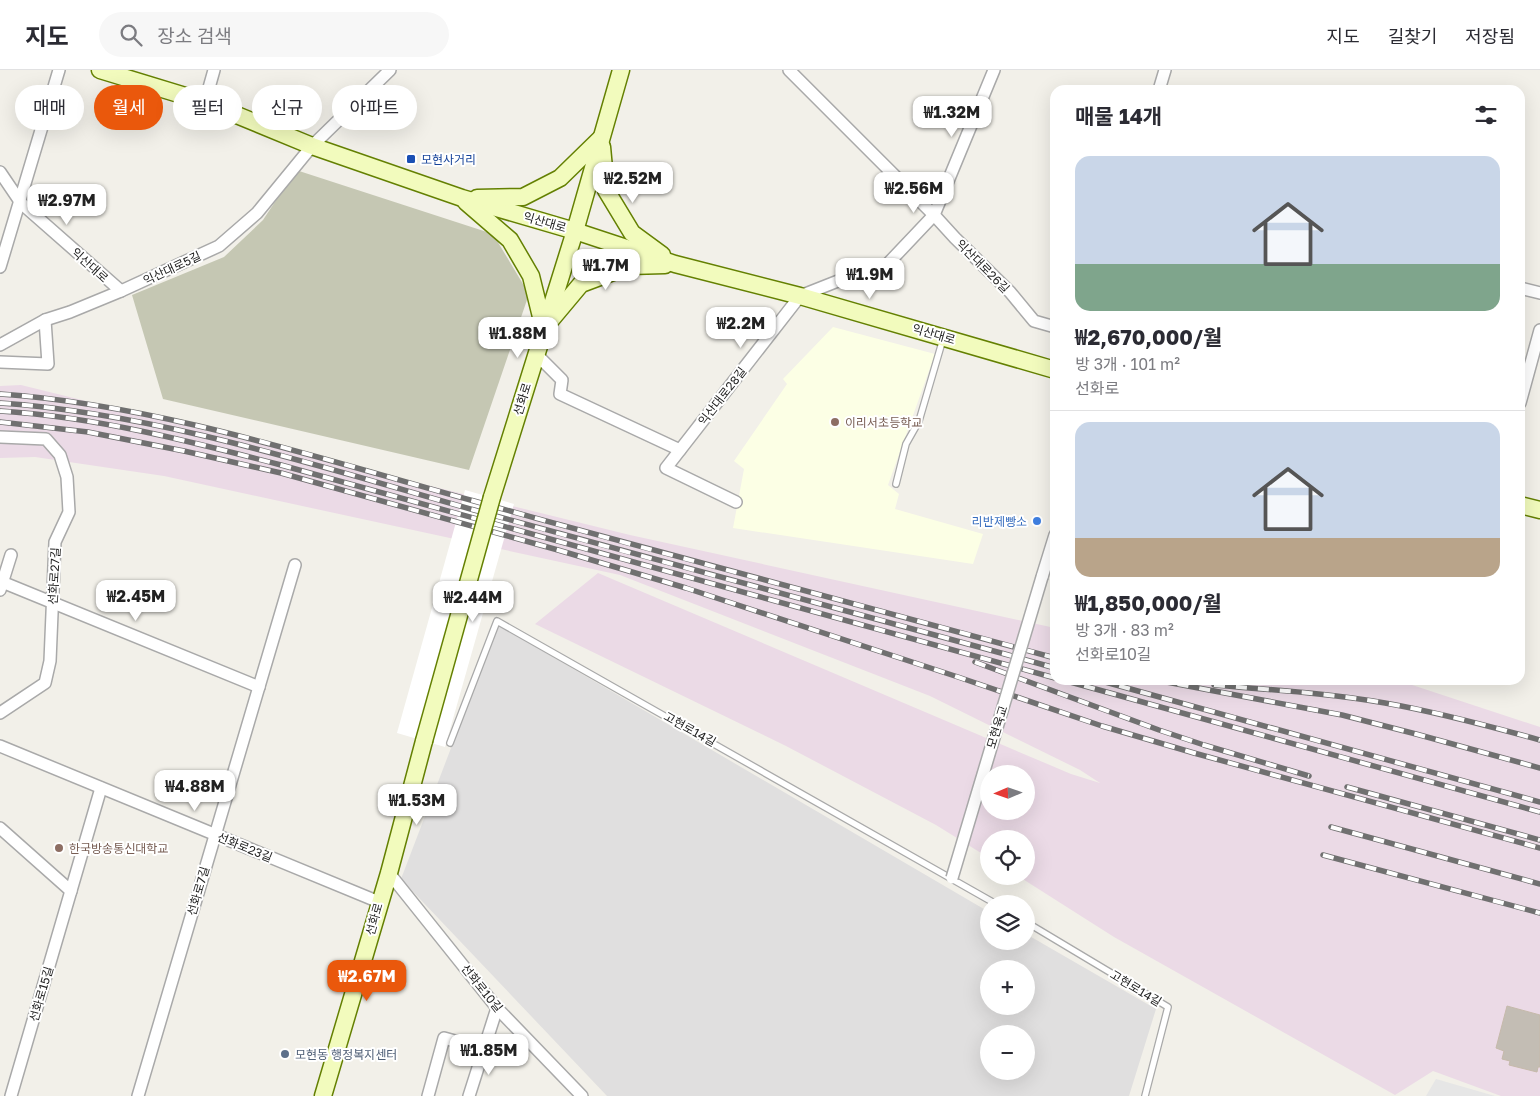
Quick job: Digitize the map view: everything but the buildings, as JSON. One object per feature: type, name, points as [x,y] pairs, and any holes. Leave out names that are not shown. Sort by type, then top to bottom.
[{"type":"main road","name":"익산대로","points":[[100,70],[173,92]]},
{"type":"main road","name":"선화로","points":[[322,1095],[389,873],[492,497],[575,231],[621,70]]},
{"type":"main road","name":"익산대로","points":[[242,117],[312,146],[462,198],[575,231],[675,264],[800,296],[1050,365]]},
{"type":"main road","points":[[462,198],[522,197],[560,178],[601,137]]},
{"type":"main road","points":[[601,137],[606,190],[632,233],[675,264]]},
{"type":"main road","points":[[462,198],[510,240],[531,276],[544,329]]},
{"type":"main road","points":[[544,329],[581,284],[629,266],[675,264]]},
{"type":"main road","points":[[1525,506],[1540,510]]},
{"type":"street","points":[[0,267],[21,203],[59,70]]},
{"type":"street","points":[[210,85],[214,70]]},
{"type":"street","name":"익산대로5길","points":[[0,345],[45,320],[121,291],[219,246],[256,213],[312,146],[390,70]]},
{"type":"street","name":"익산대로26길","points":[[789,70],[1010,292],[1034,321],[1050,326]]},
{"type":"street","points":[[800,296],[843,279],[880,272],[934,215],[994,70]]},
{"type":"street","points":[[1160,85],[1165,70]]},
{"type":"street","name":"익산대로","points":[[0,172],[21,203],[121,291]]},
{"type":"street","points":[[1525,289],[1540,293]]},
{"type":"street","name":"익산대로28길","points":[[736,502],[666,468],[800,296]]},
{"type":"street","points":[[0,362],[48,364],[45,320]]},
{"type":"street","points":[[1525,385],[1540,330]]},
{"type":"street","points":[[536,354],[562,380],[560,394],[680,450]]},
{"type":"street","name":"선화로27길","points":[[0,439],[46,439],[60,455],[67,477],[70,512],[55,542],[50,661],[45,683],[0,713]]},
{"type":"street","name":"모현육교","points":[[952,878],[1050,551]]},
{"type":"street","points":[[11,555],[1,586],[52,602],[259,687]]},
{"type":"street","name":"선화로7길","points":[[138,1096],[295,565]]},
{"type":"street","name":"선화로23길","points":[[0,746],[379,902]]},
{"type":"street","name":"선화로15길","points":[[11,1096],[101,788]]},
{"type":"street","points":[[0,828],[71,891]]},
{"type":"street","name":"선화로10길","points":[[389,873],[497,1008],[582,1096]]},
{"type":"street","points":[[469,1096],[497,1008]]},
{"type":"street","points":[[428,1096],[444,1038],[484,1049]]},
{"type":"lane","points":[[896,484],[906,444],[919,421],[943,336]]},
{"type":"lane","name":"고현로14길","points":[[450,743],[497,620],[981,895]]},
{"type":"lane","name":"고현로14길","points":[[1035,927],[1168,1007],[1145,1096]]},
{"type":"shaded area","points":[[296,170],[493,234],[529,294],[469,470],[163,399],[132,295],[224,257],[263,220]]},
{"type":"shaded area","name":"이리서초등학교","points":[[833,327],[935,354],[888,485],[899,494],[895,509],[983,534],[973,564],[733,528],[744,469],[734,461],[787,384],[783,379]]},
{"type":"shaded area","points":[[21,385],[630,535],[1050,627],[1050,685],[1412,685],[1540,727],[1540,1096],[1501,1096],[1433,1071],[1395,1095],[1114,937],[1032,885],[1035,885],[1035,830],[980,830],[980,852],[936,825],[786,746],[535,624],[598,573],[1071,774],[1100,783],[1080,770],[930,696],[620,575],[164,476],[35,457],[0,458],[0,386]]},
{"type":"shaded area","points":[[498,625],[980,907],[980,950],[1035,950],[1035,939],[1156,1009],[1129,1096],[607,1096],[401,879]]},
{"type":"shaded area","points":[[1436,1079],[1495,1096],[1426,1096]]},
{"type":"pier","points":[[465,490],[514,504],[445,747],[397,733]]},
{"type":"railway","points":[[0,394],[120,409],[239,436],[619,541],[1050,657]]},
{"type":"railway","points":[[0,403],[120,418],[240,444],[474,510],[1050,667]]},
{"type":"railway","points":[[0,411],[107,424],[246,456],[1050,677]]},
{"type":"railway","points":[[0,422],[88,432],[281,473],[558,550],[686,588],[1102,726],[1540,848]]},
{"type":"railway","points":[[975,662],[1159,730],[1309,776]]},
{"type":"railway","points":[[1081,685],[1540,812]]},
{"type":"railway","points":[[1116,685],[1540,802]]},
{"type":"railway","points":[[1183,685],[1342,715],[1540,768]]},
{"type":"railway","points":[[1214,685],[1321,694],[1385,703],[1443,715],[1540,740]]},
{"type":"railway","points":[[1347,787],[1540,840]]},
{"type":"railway","points":[[1331,827],[1540,884]]},
{"type":"railway","points":[[1323,855],[1540,913]]},
{"type":"place","name":"모현사거리","points":[[411,159]]},
{"type":"place","name":"이리서초등학교","points":[[835,422]]},
{"type":"place","name":"리반제빵소","points":[[1037,521]]},
{"type":"place","name":"한국방송통신대학교","points":[[59,848]]},
{"type":"place","name":"모현동 행정복지센터","points":[[285,1054]]}]
